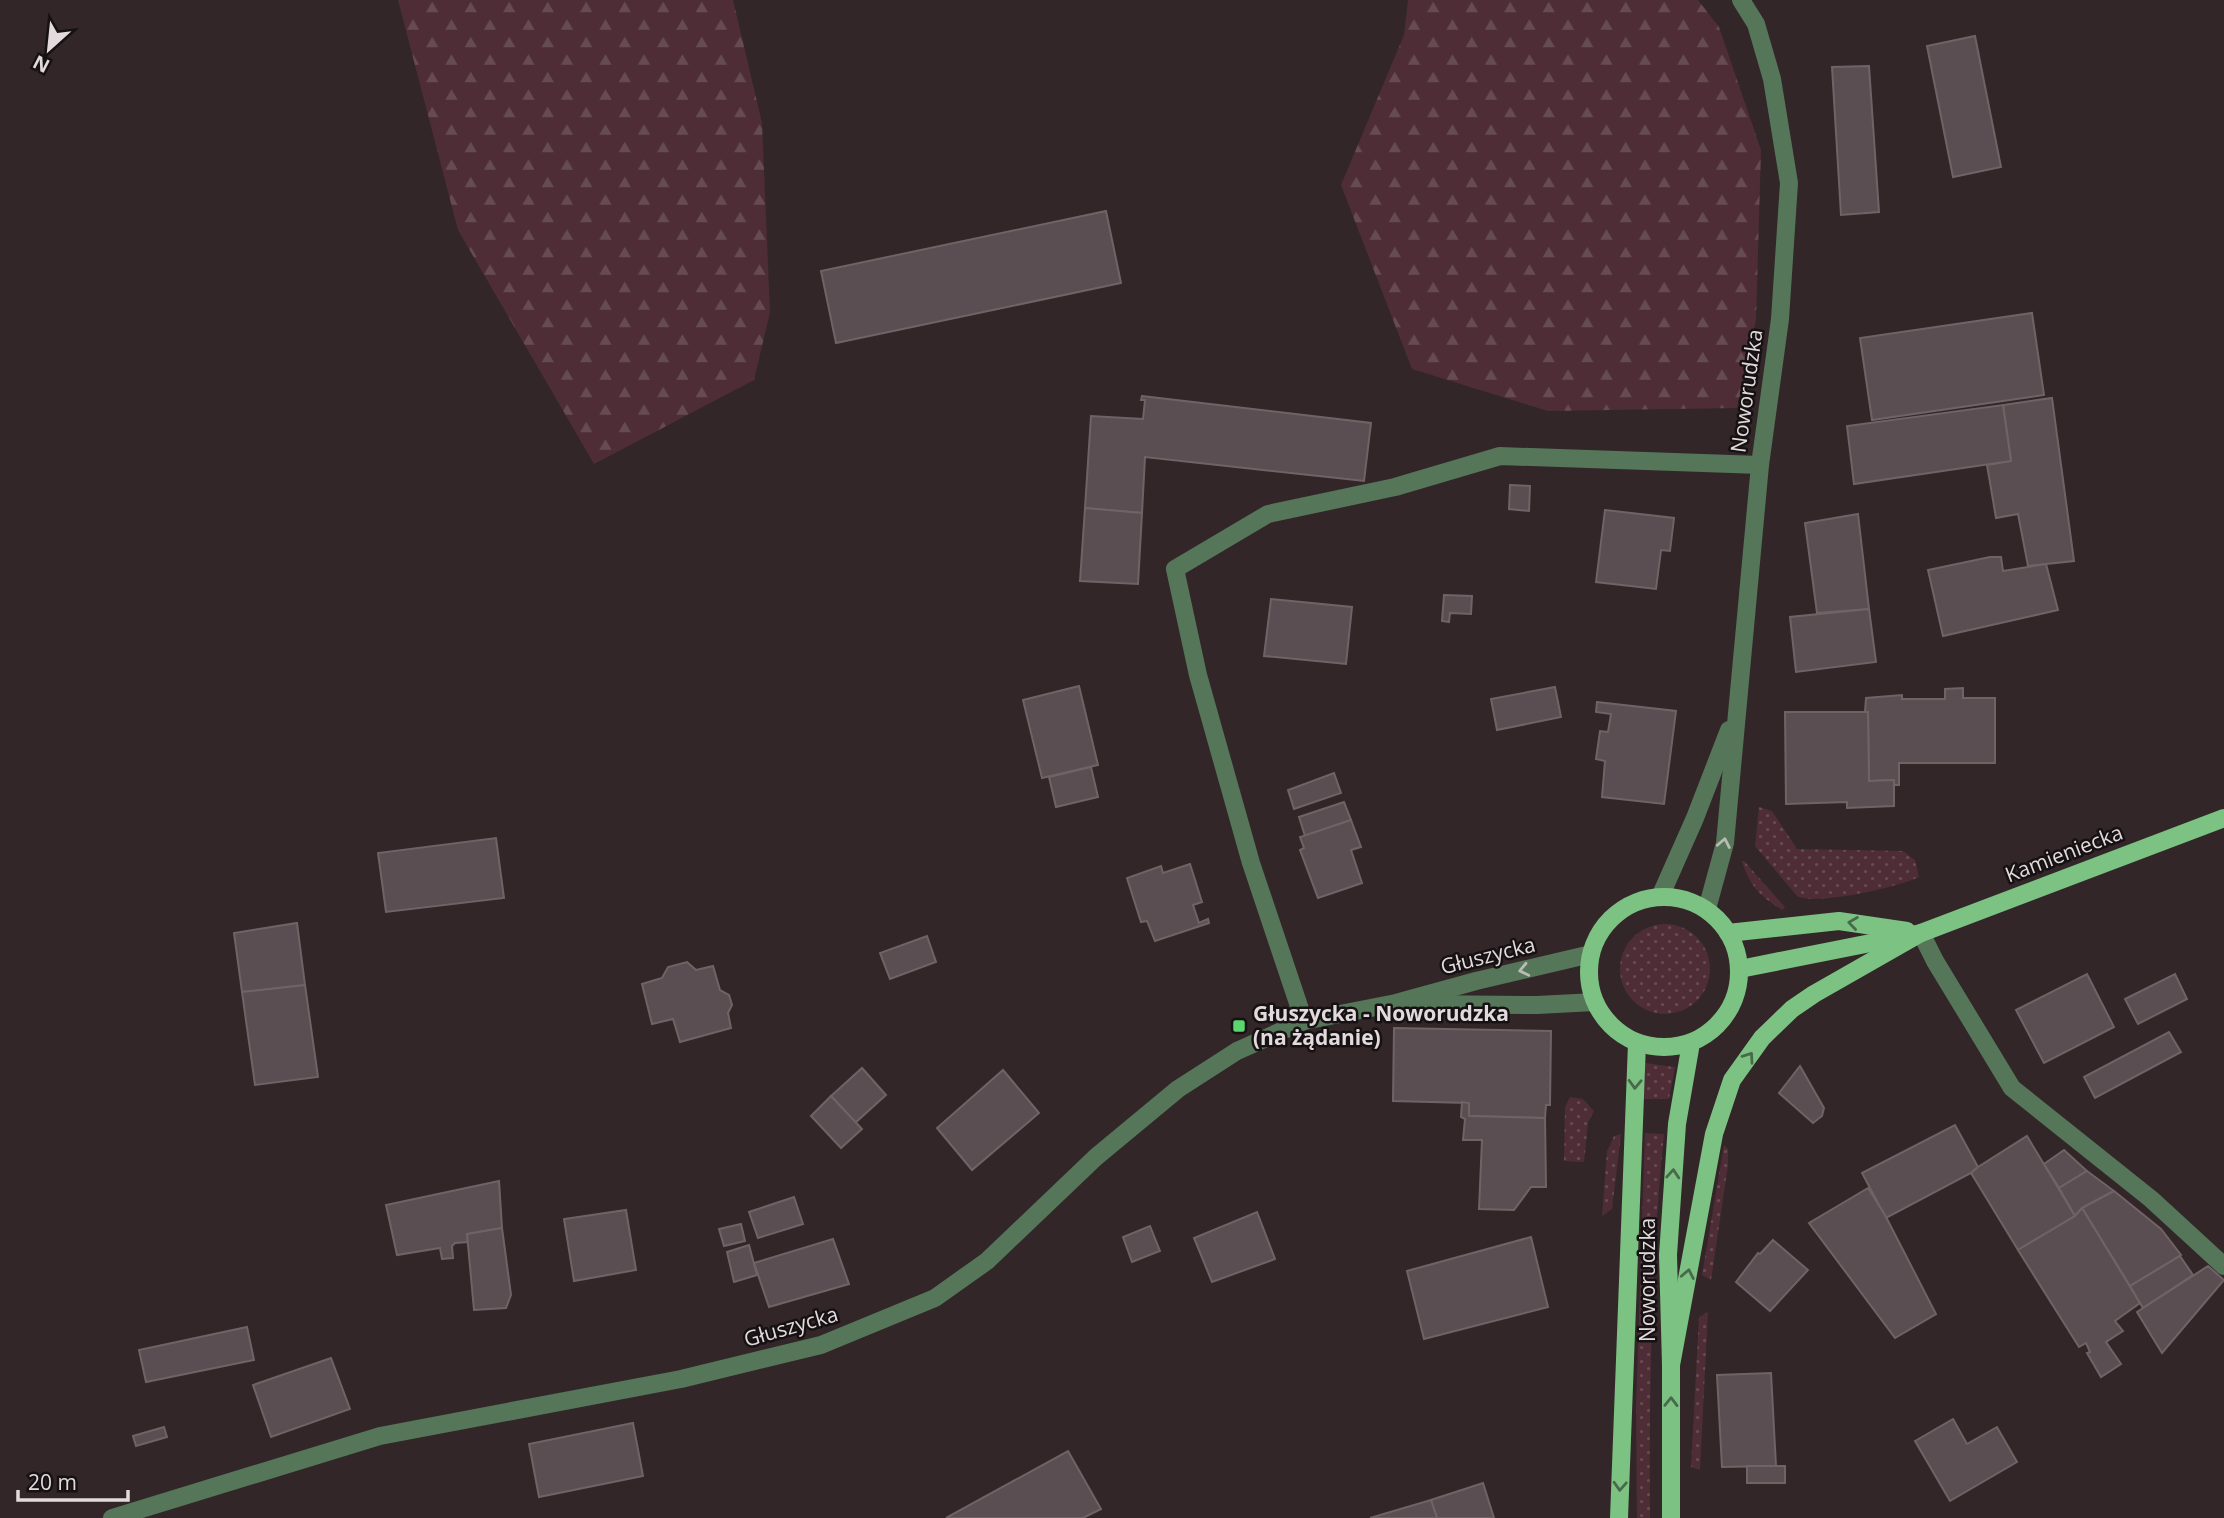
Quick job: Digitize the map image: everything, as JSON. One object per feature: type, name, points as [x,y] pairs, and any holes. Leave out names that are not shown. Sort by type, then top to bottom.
[{"type":"main road","name":"Kamieniecka","points":[[1740,969],[1921,933],[2224,818]]},
{"type":"main road","points":[[1660,897],[1684,899],[1707,909],[1728,933],[1735,946],[1740,969],[1737,993],[1727,1014],[1711,1031],[1691,1043],[1664,1047],[1637,1043],[1619,1033],[1605,1019],[1595,1002],[1589,979],[1591,954],[1600,932],[1616,914],[1637,901],[1660,897]]},
{"type":"main road","name":"Kamieniecka","points":[[1728,933],[1839,921],[1921,933]]},
{"type":"main road","points":[[1671,1365],[1714,1134],[1732,1080],[1762,1038],[1792,1009],[1921,933]]},
{"type":"main road","name":"Noworudzka","points":[[1619,1518],[1637,1043]]},
{"type":"main road","name":"Noworudzka","points":[[1671,1518],[1668,1255],[1677,1124],[1691,1043]]},
{"type":"street","name":"Noworudzka","points":[[1707,909],[1725,843],[1760,465],[1780,319],[1789,183],[1772,79],[1756,24],[1741,0]]},
{"type":"street","points":[[1304,1021],[1251,863],[1198,675],[1175,569],[1268,514],[1395,486],[1500,456],[1760,465]]},
{"type":"street","name":"Noworudzka","points":[[1660,897],[1695,818],[1737,711]]},
{"type":"street","points":[[1921,933],[1935,961],[2012,1088],[2151,1199],[2224,1266]]},
{"type":"street","name":"Głuszycka","points":[[112,1518],[380,1436],[681,1379],[821,1346],[935,1298],[987,1261],[1096,1157],[1178,1089],[1237,1051],[1304,1021],[1396,1003],[1591,954]]},
{"type":"street","name":"Głuszycka","points":[[1396,1003],[1537,1005],[1595,1002]]},
{"type":"green space","points":[[398,0],[733,0],[762,123],[770,312],[754,380],[594,464],[458,230]]},
{"type":"green space","points":[[1408,0],[1698,0],[1719,27],[1761,150],[1756,320],[1737,408],[1548,411],[1412,369],[1341,185],[1404,35]]},
{"type":"green space","points":[[1759,807],[1772,811],[1797,849],[1903,851],[1915,860],[1919,877],[1876,890],[1838,897],[1821,899],[1797,896],[1755,846]]},
{"type":"green space","points":[[1742,861],[1785,907],[1783,910],[1757,890]]},
{"type":"green space","points":[[1665,924],[1682,928],[1697,937],[1706,952],[1710,969],[1706,986],[1697,1001],[1682,1010],[1665,1014],[1648,1010],[1633,1001],[1624,986],[1620,969],[1624,952],[1633,937],[1648,928]]},
{"type":"green space","points":[[1645,1063],[1675,1067],[1669,1099],[1644,1099]]},
{"type":"green space","points":[[1570,1097],[1583,1099],[1594,1111],[1588,1123],[1584,1162],[1564,1161],[1565,1107]]},
{"type":"green space","points":[[1645,1133],[1664,1134],[1652,1326],[1650,1518],[1637,1518],[1636,1406]]},
{"type":"green space","points":[[1621,1134],[1612,1209],[1602,1216],[1607,1151],[1614,1136]]},
{"type":"green space","points":[[1724,1145],[1728,1149],[1728,1165],[1711,1280],[1702,1275]]},
{"type":"green space","points":[[1708,1312],[1700,1470],[1691,1467],[1699,1317]]},
{"type":"building","points":[[1975,36],[2001,167],[1953,177],[1927,46]]},
{"type":"building","points":[[1869,66],[1879,212],[1841,215],[1832,67]]},
{"type":"building","points":[[1106,211],[1121,283],[836,343],[821,271]]},
{"type":"building","points":[[2032,313],[2044,395],[1872,420],[1860,338]]},
{"type":"building","points":[[1142,396],[1371,423],[1364,481],[1145,457],[1142,513],[1085,508],[1091,416],[1143,419],[1145,400],[1141,400]]},
{"type":"building","points":[[2052,398],[2074,561],[2028,566],[2018,514],[1996,518],[1987,465],[2011,461],[2003,405]]},
{"type":"building","points":[[2003,405],[2011,461],[1854,484],[1847,426]]},
{"type":"building","points":[[1510,485],[1530,486],[1529,511],[1509,509]]},
{"type":"building","points":[[1085,508],[1142,513],[1138,584],[1080,581]]},
{"type":"building","points":[[1605,510],[1674,518],[1670,551],[1661,550],[1656,589],[1596,582]]},
{"type":"building","points":[[1858,514],[1869,609],[1817,613],[1805,523]]},
{"type":"building","points":[[2001,557],[2003,571],[2046,564],[2058,610],[1943,636],[1928,570]]},
{"type":"building","points":[[1444,595],[1472,596],[1471,614],[1450,613],[1449,622],[1442,621]]},
{"type":"building","points":[[1271,599],[1352,607],[1346,664],[1264,656]]},
{"type":"building","points":[[1869,609],[1876,662],[1796,672],[1790,617]]},
{"type":"building","points":[[1079,686],[1098,765],[1042,778],[1023,700]]},
{"type":"building","points":[[1555,687],[1561,717],[1497,730],[1491,699]]},
{"type":"building","points":[[1963,688],[1963,698],[1995,698],[1995,763],[1899,763],[1899,785],[1894,785],[1894,780],[1869,781],[1866,698],[1902,695],[1902,699],[1945,699],[1945,689]]},
{"type":"building","points":[[1597,702],[1676,711],[1664,804],[1602,797],[1605,761],[1596,759],[1600,731],[1608,732],[1611,714],[1596,712]]},
{"type":"building","points":[[1785,712],[1868,712],[1869,781],[1894,780],[1894,806],[1847,808],[1847,802],[1786,804]]},
{"type":"building","points":[[1091,767],[1098,797],[1056,807],[1049,777]]},
{"type":"building","points":[[1334,773],[1341,793],[1294,809],[1288,790]]},
{"type":"building","points":[[1344,802],[1351,820],[1305,836],[1299,817]]},
{"type":"building","points":[[1351,820],[1361,847],[1351,850],[1362,883],[1318,898],[1300,850],[1304,848],[1300,837]]},
{"type":"building","points":[[496,838],[504,898],[386,912],[378,853]]},
{"type":"building","points":[[1190,864],[1202,902],[1193,905],[1199,923],[1208,919],[1209,923],[1155,941],[1147,921],[1141,922],[1127,878],[1161,866],[1163,873]]},
{"type":"building","points":[[297,923],[305,985],[242,992],[234,933]]},
{"type":"building","points":[[927,936],[936,962],[890,979],[880,953]]},
{"type":"building","points":[[687,962],[696,970],[713,966],[720,990],[729,995],[732,1005],[728,1013],[731,1028],[680,1042],[673,1019],[652,1024],[642,984],[662,978],[668,967]]},
{"type":"building","points":[[2087,974],[2114,1027],[2044,1063],[2016,1010]]},
{"type":"building","points":[[2175,974],[2187,999],[2138,1024],[2125,999]]},
{"type":"building","points":[[305,985],[318,1077],[255,1085],[242,992]]},
{"type":"building","points":[[1394,1028],[1551,1031],[1550,1105],[1546,1105],[1545,1118],[1469,1116],[1469,1103],[1393,1101]]},
{"type":"building","points":[[2169,1032],[2181,1052],[2095,1098],[2084,1077]]},
{"type":"building","points":[[1800,1066],[1824,1108],[1822,1116],[1813,1123],[1779,1093]]},
{"type":"building","points":[[862,1068],[886,1095],[855,1123],[831,1096]]},
{"type":"building","points":[[1003,1070],[1039,1113],[972,1170],[937,1128]]},
{"type":"building","points":[[831,1096],[862,1129],[841,1148],[811,1116]]},
{"type":"building","points":[[1462,1102],[1469,1103],[1469,1116],[1545,1118],[1546,1187],[1531,1187],[1514,1210],[1479,1209],[1482,1140],[1463,1140],[1465,1119],[1461,1117]]},
{"type":"building","points":[[1955,1125],[1978,1167],[1886,1218],[1862,1173]]},
{"type":"building","points":[[2027,1136],[2075,1216],[2018,1250],[1971,1173]]},
{"type":"building","points":[[2064,1150],[2087,1171],[2059,1188],[2044,1164]]},
{"type":"building","points":[[2087,1171],[2114,1191],[2082,1208],[2075,1216],[2059,1188]]},
{"type":"building","points":[[499,1181],[502,1228],[467,1234],[468,1242],[455,1243],[452,1246],[453,1258],[442,1259],[440,1248],[397,1255],[386,1205]]},
{"type":"building","points":[[1868,1188],[1885,1215],[1936,1314],[1895,1338],[1809,1223]]},
{"type":"building","points":[[2114,1191],[2161,1229],[2181,1255],[2130,1286],[2082,1208]]},
{"type":"building","points":[[794,1197],[803,1224],[758,1238],[749,1212]]},
{"type":"building","points":[[2082,1208],[2140,1303],[2115,1321],[2123,1331],[2106,1342],[2121,1364],[2101,1377],[2087,1353],[2090,1352],[2086,1343],[2079,1347],[2018,1250],[2075,1216]]},
{"type":"building","points":[[626,1210],[636,1270],[574,1281],[564,1219]]},
{"type":"building","points":[[1257,1212],[1275,1259],[1212,1282],[1194,1238]]},
{"type":"building","points":[[741,1224],[745,1241],[724,1246],[719,1229]]},
{"type":"building","points":[[1150,1226],[1160,1251],[1132,1262],[1123,1237]]},
{"type":"building","points":[[502,1228],[511,1295],[506,1308],[474,1310],[467,1234]]},
{"type":"building","points":[[1531,1237],[1548,1307],[1424,1339],[1407,1271]]},
{"type":"building","points":[[833,1239],[849,1284],[769,1307],[754,1263]]},
{"type":"building","points":[[1773,1240],[1808,1270],[1770,1311],[1736,1282],[1758,1253]]},
{"type":"building","points":[[749,1245],[757,1275],[734,1282],[727,1252]]},
{"type":"building","points":[[2180,1256],[2193,1275],[2143,1308],[2130,1286]]},
{"type":"building","points":[[2208,1266],[2224,1280],[2162,1353],[2137,1312]]},
{"type":"building","points":[[247,1327],[254,1360],[146,1382],[139,1350]]},
{"type":"building","points":[[331,1358],[350,1409],[271,1437],[253,1385]]},
{"type":"building","points":[[1771,1373],[1776,1466],[1722,1467],[1717,1375]]},
{"type":"building","points":[[1953,1419],[1967,1444],[1997,1427],[2017,1462],[1950,1501],[1915,1441]]},
{"type":"building","points":[[633,1423],[643,1476],[539,1497],[529,1444]]},
{"type":"building","points":[[164,1427],[167,1437],[136,1446],[133,1436]]},
{"type":"building","points":[[1068,1451],[1101,1509],[1083,1518],[946,1518]]},
{"type":"building","points":[[1747,1466],[1785,1466],[1785,1483],[1747,1483]]},
{"type":"building","points":[[1483,1483],[1494,1518],[1437,1518],[1431,1500]]},
{"type":"building","points":[[1431,1500],[1437,1518],[1370,1518]]},
{"type":"place","name":"Głuszycka - Noworudzka (na żądanie)","points":[[1239,1026]]}]
